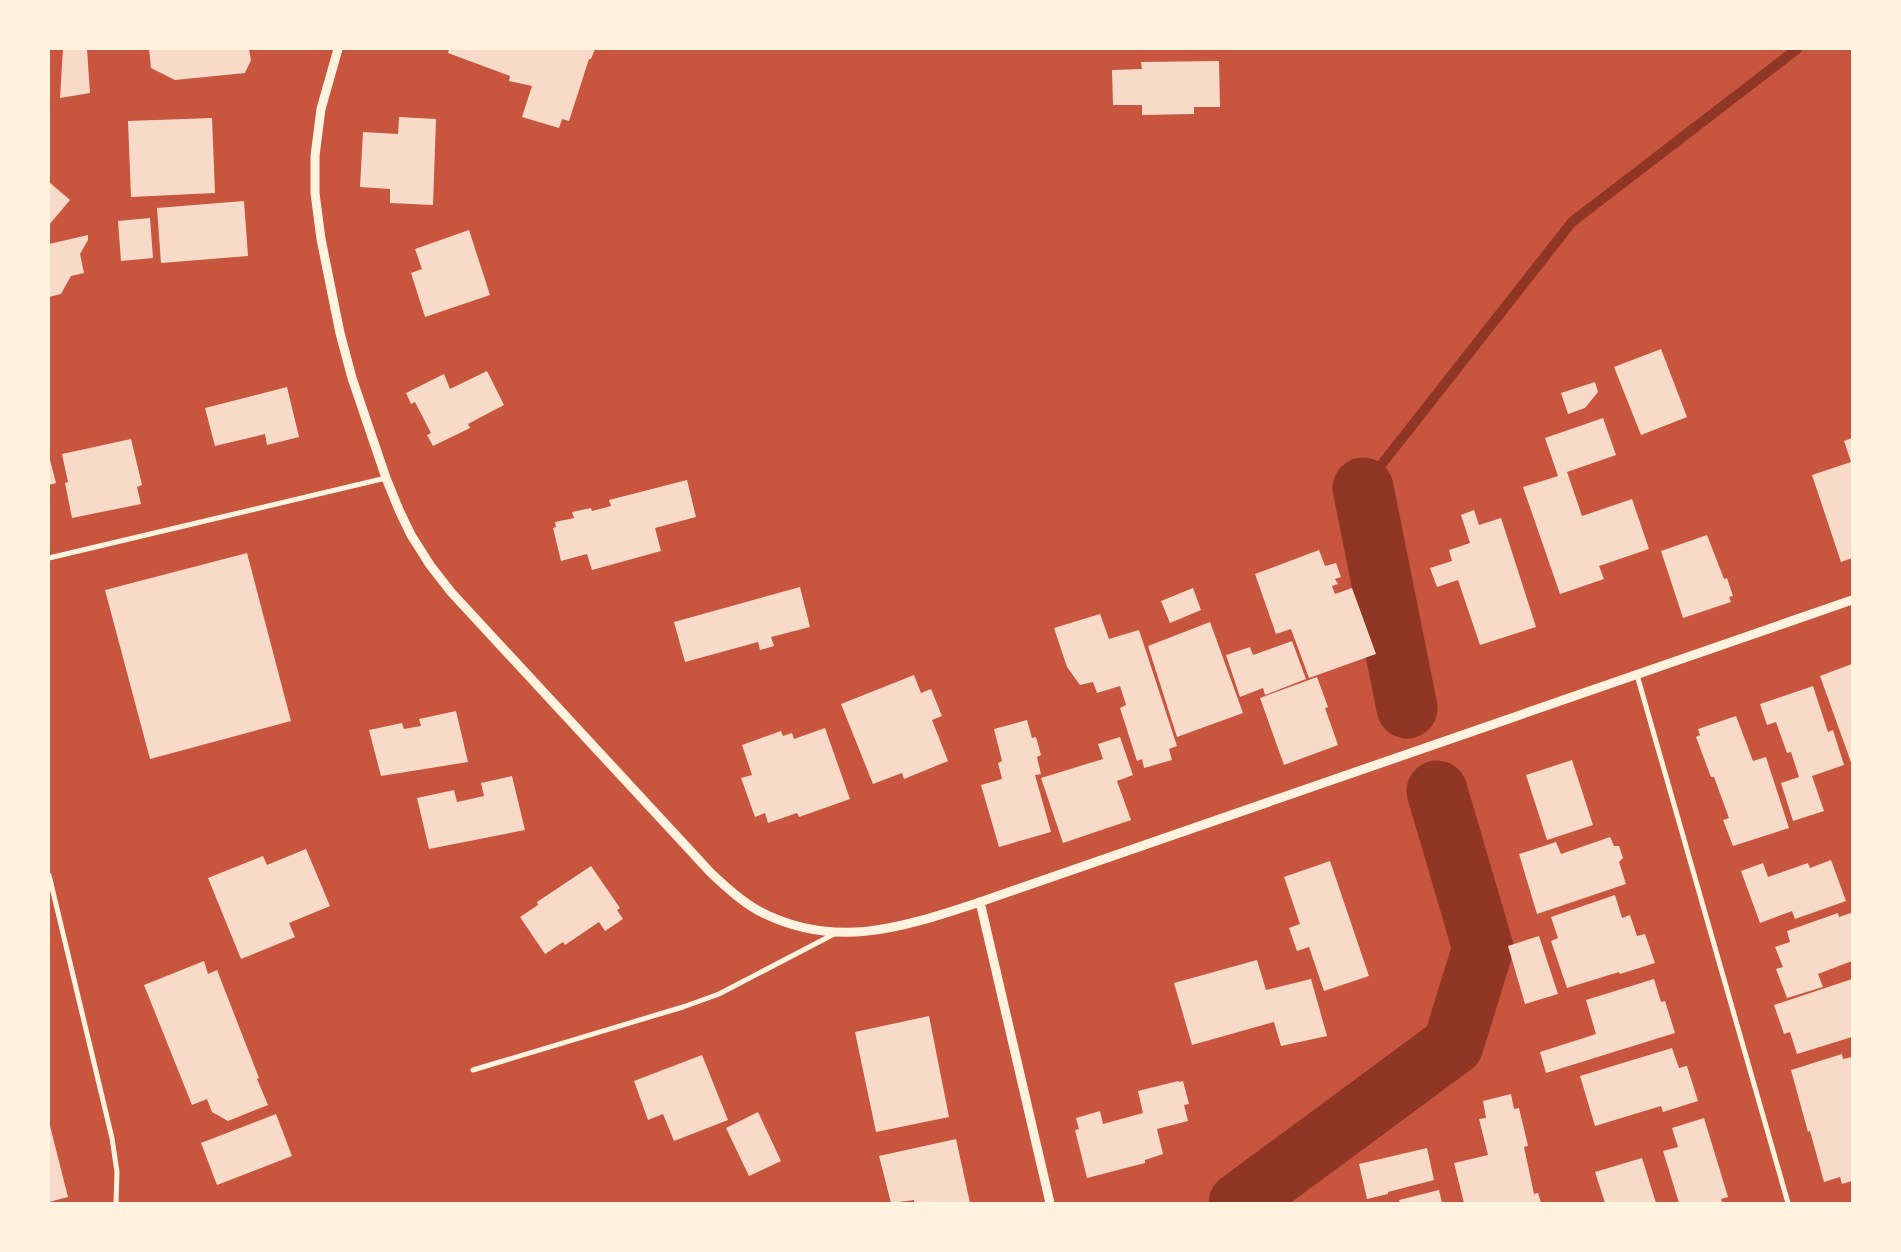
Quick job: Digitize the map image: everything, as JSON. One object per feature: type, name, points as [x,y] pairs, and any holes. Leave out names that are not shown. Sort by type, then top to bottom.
[{"type":"street","points":[[338,49],[321,109],[315,156],[315,193],[320,239],[340,333],[352,378],[386,478],[411,535],[451,592],[482,627],[711,873],[736,895],[758,910],[786,923],[812,930],[836,933],[889,929],[913,924],[1852,600]]},
{"type":"street","points":[[49,558],[386,478]]},
{"type":"street","points":[[1637,675],[1788,1203]]},
{"type":"street","points":[[49,876],[112,1138],[117,1172],[116,1203]]},
{"type":"street","points":[[980,902],[1050,1203]]},
{"type":"street","points":[[473,1070],[683,1007],[719,994],[836,933]]},
{"type":"building","points":[[63,49],[87,49],[90,93],[60,98]]},
{"type":"building","points":[[149,49],[249,49],[251,60],[245,73],[175,80],[151,68]]},
{"type":"building","points":[[449,49],[595,49],[591,59],[589,59],[569,121],[562,119],[559,128],[522,117],[532,86],[509,81],[510,76],[448,53]]},
{"type":"building","points":[[1219,61],[1220,107],[1194,107],[1194,114],[1142,115],[1142,105],[1113,105],[1112,70],[1142,69],[1141,62]]},
{"type":"building","points":[[399,117],[436,119],[433,205],[390,203],[390,189],[360,187],[363,132],[398,134]]},
{"type":"building","points":[[212,118],[215,193],[131,197],[128,121]]},
{"type":"building","points":[[49,182],[70,200],[49,225]]},
{"type":"building","points":[[244,201],[248,256],[161,263],[157,208]]},
{"type":"building","points":[[150,218],[153,258],[121,261],[118,221]]},
{"type":"building","points":[[469,230],[490,295],[425,317],[411,273],[422,269],[415,249]]},
{"type":"building","points":[[88,235],[88,240],[80,254],[84,273],[71,276],[61,294],[49,297],[49,244]]},
{"type":"building","points":[[1661,349],[1687,417],[1641,435],[1614,367]]},
{"type":"building","points":[[487,371],[504,405],[468,424],[470,428],[433,446],[427,435],[431,433],[415,402],[411,404],[406,393],[444,374],[450,389]]},
{"type":"building","points":[[1595,382],[1598,392],[1585,408],[1568,414],[1561,393]]},
{"type":"building","points":[[287,387],[299,437],[267,445],[265,434],[215,446],[205,408]]},
{"type":"building","points":[[1603,418],[1616,455],[1567,472],[1582,516],[1632,499],[1649,549],[1599,566],[1604,579],[1560,594],[1523,487],[1558,476],[1545,438]]},
{"type":"building","points":[[1852,438],[1852,558],[1841,562],[1812,475],[1851,462],[1844,441]]},
{"type":"building","points":[[131,439],[142,485],[137,487],[141,504],[72,518],[65,483],[68,482],[62,454]]},
{"type":"building","points":[[49,456],[56,483],[49,485]]},
{"type":"building","points":[[687,480],[696,517],[655,528],[661,551],[592,570],[587,554],[561,561],[553,528],[556,527],[555,522],[574,518],[572,512],[591,508],[592,511],[611,506],[609,500]]},
{"type":"building","points":[[1474,510],[1479,525],[1501,518],[1536,627],[1480,645],[1458,580],[1437,587],[1430,568],[1452,561],[1449,550],[1470,543],[1461,515]]},
{"type":"building","points":[[1707,535],[1724,579],[1727,578],[1733,596],[1729,597],[1731,602],[1683,618],[1661,551]]},
{"type":"building","points":[[1319,550],[1325,566],[1336,563],[1341,577],[1335,579],[1338,584],[1332,586],[1335,594],[1352,588],[1376,654],[1309,678],[1291,629],[1276,634],[1255,574]]},
{"type":"building","points":[[247,553],[291,721],[150,759],[105,590]]},
{"type":"building","points":[[800,587],[810,627],[771,637],[774,646],[760,650],[758,642],[685,662],[674,622]]},
{"type":"building","points":[[1193,588],[1201,610],[1170,623],[1161,601]]},
{"type":"building","points":[[1100,614],[1109,639],[1139,630],[1177,746],[1169,749],[1172,760],[1144,768],[1142,759],[1137,761],[1120,708],[1126,705],[1120,686],[1097,693],[1093,682],[1080,685],[1067,667],[1054,628]]},
{"type":"building","points":[[1210,622],[1243,713],[1177,737],[1148,646]]},
{"type":"building","points":[[1292,641],[1306,679],[1265,695],[1263,688],[1240,697],[1226,655],[1250,647],[1253,655]]},
{"type":"building","points":[[1852,664],[1852,765],[1820,676]]},
{"type":"building","points":[[914,675],[921,693],[931,689],[942,716],[932,720],[948,761],[904,779],[902,773],[873,784],[841,704]]},
{"type":"building","points":[[1317,677],[1328,707],[1325,708],[1338,745],[1284,765],[1260,698]]},
{"type":"building","points":[[1813,686],[1828,732],[1833,730],[1844,765],[1812,776],[1824,811],[1793,821],[1781,783],[1799,777],[1791,752],[1787,753],[1776,722],[1767,725],[1760,704]]},
{"type":"building","points":[[456,711],[468,762],[381,776],[369,730],[402,723],[404,729],[421,726],[419,719]]},
{"type":"building","points":[[1736,716],[1753,761],[1766,757],[1789,828],[1733,846],[1723,820],[1729,818],[1714,777],[1711,777],[1696,737],[1700,735],[1698,729]]},
{"type":"building","points":[[1027,720],[1032,738],[1036,737],[1041,755],[1037,757],[1041,774],[1035,775],[1051,832],[999,847],[981,785],[1002,779],[998,763],[1002,761],[994,729]]},
{"type":"building","points":[[825,728],[850,799],[799,817],[797,813],[768,823],[765,813],[755,817],[741,778],[752,775],[742,745],[781,731],[783,736],[792,733],[794,739]]},
{"type":"building","points":[[1120,737],[1133,775],[1117,781],[1131,820],[1063,843],[1041,778],[1103,759],[1098,744]]},
{"type":"building","points":[[1572,760],[1593,825],[1547,840],[1526,775]]},
{"type":"building","points":[[512,776],[525,830],[429,849],[417,798],[454,790],[457,802],[484,796],[481,783]]},
{"type":"building","points":[[1610,837],[1614,846],[1619,846],[1623,858],[1619,862],[1626,884],[1537,914],[1519,854],[1556,842],[1561,854]]},
{"type":"building","points":[[306,849],[330,906],[289,923],[295,937],[241,959],[208,878],[263,856],[267,865]]},
{"type":"building","points":[[1831,860],[1846,901],[1795,919],[1792,911],[1760,923],[1741,871],[1763,863],[1768,877],[1808,863],[1810,868]]},
{"type":"building","points":[[1330,861],[1369,976],[1324,991],[1309,947],[1297,951],[1289,928],[1300,924],[1284,877]]},
{"type":"building","points":[[591,866],[620,908],[617,910],[623,919],[605,931],[599,922],[565,945],[563,942],[545,954],[520,917],[538,905],[537,902]]},
{"type":"building","points":[[1615,895],[1622,918],[1630,915],[1637,936],[1645,934],[1655,963],[1567,988],[1551,941],[1558,938],[1551,917]]},
{"type":"building","points":[[1838,913],[1839,917],[1851,913],[1852,916],[1852,961],[1818,974],[1823,987],[1787,998],[1776,969],[1783,967],[1775,947],[1790,942],[1787,931]]},
{"type":"building","points":[[1539,936],[1558,994],[1525,1004],[1508,946]]},
{"type":"building","points":[[1257,960],[1266,990],[1311,979],[1327,1036],[1281,1046],[1274,1022],[1192,1045],[1174,983]]},
{"type":"building","points":[[204,961],[208,974],[217,970],[268,1105],[228,1121],[212,1112],[207,1099],[192,1105],[144,985]]},
{"type":"building","points":[[1654,979],[1661,1002],[1665,1001],[1675,1033],[1546,1073],[1540,1052],[1596,1034],[1586,1000]]},
{"type":"building","points":[[1852,979],[1852,1037],[1797,1054],[1790,1032],[1784,1034],[1774,1005]]},
{"type":"building","points":[[929,1016],[949,1117],[876,1132],[855,1032]]},
{"type":"building","points":[[1672,1048],[1679,1068],[1687,1066],[1698,1101],[1663,1112],[1661,1106],[1595,1126],[1580,1076]]},
{"type":"building","points":[[1842,1054],[1843,1059],[1852,1057],[1852,1181],[1842,1184],[1840,1177],[1824,1182],[1791,1070]]},
{"type":"building","points":[[702,1055],[728,1120],[674,1141],[663,1114],[648,1120],[634,1081]]},
{"type":"building","points":[[1183,1081],[1189,1104],[1184,1105],[1188,1121],[1157,1129],[1163,1154],[1145,1160],[1145,1163],[1087,1178],[1075,1130],[1079,1129],[1076,1118],[1100,1111],[1103,1124],[1143,1113],[1138,1091]]},
{"type":"building","points":[[1511,1094],[1514,1109],[1519,1108],[1528,1146],[1524,1147],[1534,1194],[1538,1193],[1541,1203],[1464,1203],[1454,1163],[1488,1155],[1479,1119],[1486,1118],[1483,1101]]},
{"type":"building","points":[[758,1112],[781,1161],[749,1176],[726,1128]]},
{"type":"building","points":[[276,1114],[292,1156],[217,1185],[201,1143]]},
{"type":"building","points":[[1704,1118],[1728,1197],[1721,1199],[1722,1203],[1679,1203],[1663,1151],[1678,1147],[1672,1128]]},
{"type":"building","points":[[49,1122],[68,1197],[49,1202]]},
{"type":"building","points":[[956,1139],[970,1203],[914,1203],[914,1200],[891,1203],[879,1156]]},
{"type":"building","points":[[1427,1148],[1434,1180],[1367,1199],[1359,1164]]},
{"type":"building","points":[[1642,1158],[1656,1203],[1605,1203],[1595,1172]]},
{"type":"building","points":[[1439,1190],[1442,1203],[1400,1203],[1399,1200]]},
{"type":"waterway","points":[[1363,488],[1572,222],[1797,49]]},
{"type":"waterway","points":[[1363,488],[1407,708]]},
{"type":"waterway","points":[[1239,1203],[1453,1045],[1483,948],[1437,791]]}]
